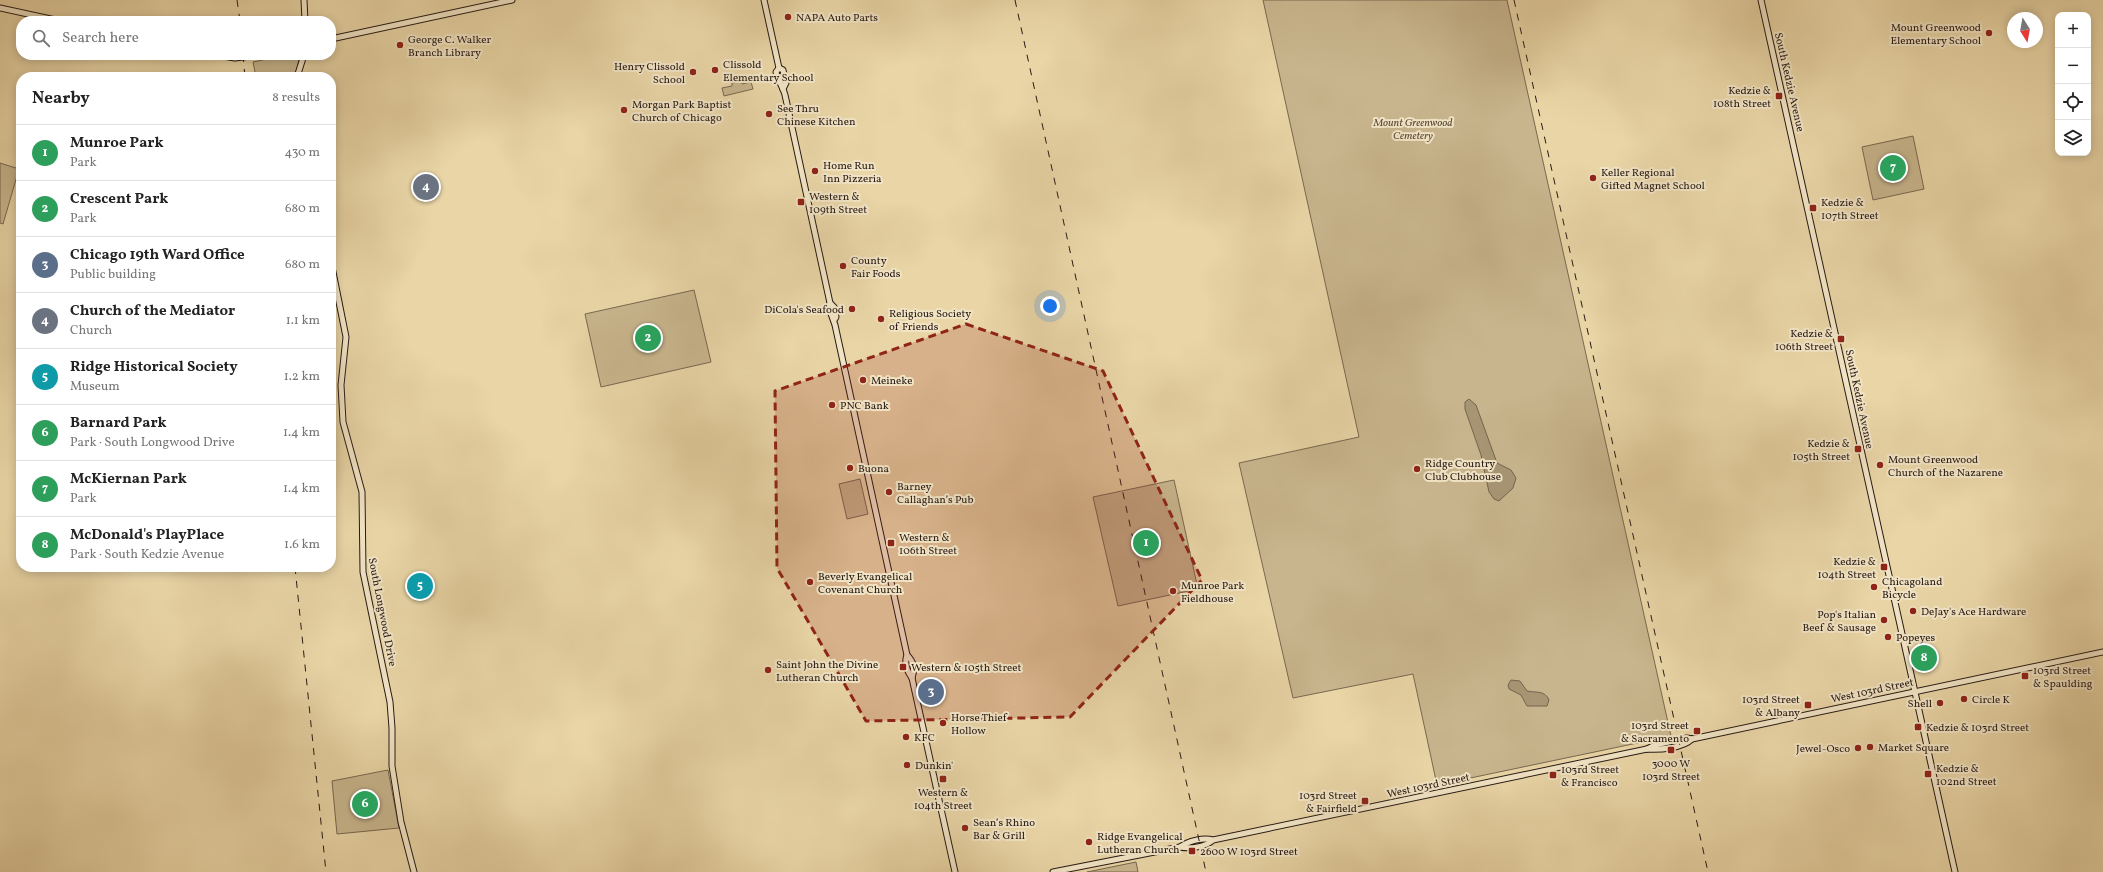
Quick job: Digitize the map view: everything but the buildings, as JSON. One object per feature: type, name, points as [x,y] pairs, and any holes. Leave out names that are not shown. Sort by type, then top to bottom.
[{"type":"main road","points":[[304,0],[305,16]]},
{"type":"main road","points":[[336,38],[512,0]]},
{"type":"main road","points":[[764,0],[779,68],[776,72],[779,85],[783,89],[830,303],[829,308],[831,318],[834,320],[907,655],[905,660],[908,672],[912,678],[954,872]]},
{"type":"main road","name":"South Kedzie Avenue","points":[[1761,0],[1955,872]]},
{"type":"main road","points":[[0,8],[37,16]]},
{"type":"main road","points":[[299,72],[302,60]]},
{"type":"main road","name":"South Longwood Drive","points":[[336,287],[346,337],[341,385],[343,422],[362,492],[363,572],[390,702],[392,766],[404,835],[414,872]]},
{"type":"main road","name":"West 103rd Street","points":[[1053,872],[1180,847],[1186,848],[1209,844],[1213,840],[1647,749],[1657,750],[1688,743],[1692,740],[1914,691],[2103,652]]},
{"type":"highlighted area","points":[[966,324],[1103,371],[1202,580],[1070,717],[866,721],[777,568],[775,391]]},
{"type":"green space","name":"Mount Greenwood Cemetery","points":[[1263,0],[1507,0],[1671,736],[1437,785],[1413,674],[1293,698],[1239,463],[1359,437]]},
{"type":"green space","points":[[262,60],[299,60],[296,72],[255,72],[253,62]]},
{"type":"green space","points":[[741,81],[742,84],[751,82],[753,89],[724,96],[722,88],[732,86],[732,83]]},
{"type":"green space","points":[[1913,136],[1924,189],[1873,200],[1862,147]]},
{"type":"green space","points":[[0,163],[16,168],[16,179],[3,224],[0,223]]},
{"type":"green space","points":[[694,290],[711,362],[601,387],[585,314]]},
{"type":"green space","points":[[860,479],[868,514],[847,519],[839,484]]},
{"type":"green space","points":[[1174,480],[1198,589],[1118,606],[1093,497]]},
{"type":"green space","points":[[388,770],[399,828],[337,834],[332,781]]},
{"type":"green space","points":[[1136,862],[1138,872],[1087,872]]},
{"type":"shaded area","points":[[1469,399],[1476,405],[1497,463],[1511,470],[1516,478],[1513,488],[1499,501],[1494,499],[1489,492],[1481,455],[1465,409],[1465,402]]},
{"type":"shaded area","points":[[1511,680],[1520,681],[1527,691],[1543,693],[1549,700],[1547,706],[1527,706],[1521,695],[1509,689],[1508,685]]},
{"type":"railway","points":[[237,0],[239,16]]},
{"type":"railway","points":[[1015,0],[1206,872]]},
{"type":"railway","points":[[1514,0],[1708,872]]},
{"type":"railway","points":[[243,60],[245,72]]},
{"type":"railway","points":[[296,572],[326,872]]},
{"type":"place","name":"NAPA Auto Parts","points":[[788,17]]},
{"type":"place","name":"Mount Greenwood Elementary School","points":[[1989,33]]},
{"type":"place","name":"George C. Walker Branch Library","points":[[400,45]]},
{"type":"place","name":"Clissold Elementary School","points":[[715,70]]},
{"type":"place","name":"Henry Clissold School","points":[[693,72]]},
{"type":"place","name":"Kedzie & 108th Street","points":[[1779,96]]},
{"type":"place","name":"Morgan Park Baptist Church of Chicago","points":[[624,110]]},
{"type":"place","name":"See Thru Chinese Kitchen","points":[[769,114]]},
{"type":"place","name":"McKiernan Park","points":[[1893,168]]},
{"type":"place","name":"Home Run Inn Pizzeria","points":[[815,171]]},
{"type":"place","name":"Keller Regional Gifted Magnet School","points":[[1593,178]]},
{"type":"place","name":"Church of the Mediator","points":[[426,187]]},
{"type":"place","name":"Western & 109th Street","points":[[801,202]]},
{"type":"place","name":"Kedzie & 107th Street","points":[[1813,208]]},
{"type":"place","name":"County Fair Foods","points":[[843,266]]},
{"type":"place","name":"DiCola's Seafood","points":[[852,309]]},
{"type":"place","name":"Religious Society of Friends","points":[[881,319]]},
{"type":"place","name":"Crescent Park","points":[[648,338]]},
{"type":"place","name":"Kedzie & 106th Street","points":[[1841,339]]},
{"type":"place","name":"Meineke","points":[[863,380]]},
{"type":"place","name":"PNC Bank","points":[[832,405]]},
{"type":"place","name":"Kedzie & 105th Street","points":[[1858,449]]},
{"type":"place","name":"Mount Greenwood Church of the Nazarene","points":[[1880,465]]},
{"type":"place","name":"Buona","points":[[850,468]]},
{"type":"place","name":"Ridge Country Club Clubhouse","points":[[1417,469]]},
{"type":"place","name":"Barney Callaghan’s Pub","points":[[889,492]]},
{"type":"place","name":"Western & 106th Street","points":[[891,543]]},
{"type":"place","name":"Munroe Park","points":[[1146,543]]},
{"type":"place","name":"Kedzie & 104th Street","points":[[1884,567]]},
{"type":"place","name":"Beverly Evangelical Covenant Church","points":[[810,582]]},
{"type":"place","name":"Ridge Historical Society","points":[[420,586]]},
{"type":"place","name":"Chicagoland Bicycle","points":[[1874,587]]},
{"type":"place","name":"Munroe Park Fieldhouse","points":[[1173,591]]},
{"type":"place","name":"DeJay's Ace Hardware","points":[[1913,611]]},
{"type":"place","name":"Pop's Italian Beef & Sausage","points":[[1884,620]]},
{"type":"place","name":"Popeyes","points":[[1888,637]]},
{"type":"place","name":"McDonald's PlayPlace","points":[[1924,658]]},
{"type":"place","name":"Western & 105th Street","points":[[903,667]]},
{"type":"place","name":"Saint John the Divine Lutheran Church","points":[[768,670]]},
{"type":"place","name":"103rd Street & Spaulding","points":[[2025,676]]},
{"type":"place","name":"Chicago 19th Ward Office","points":[[931,692]]},
{"type":"place","name":"Circle K","points":[[1964,699]]},
{"type":"place","name":"Shell","points":[[1940,703]]},
{"type":"place","name":"103rd Street & Albany","points":[[1808,705]]},
{"type":"place","name":"Horse Thief Hollow","points":[[943,723]]},
{"type":"place","name":"Kedzie & 103rd Street","points":[[1918,727]]},
{"type":"place","name":"103rd Street & Sacramento","points":[[1697,731]]},
{"type":"place","name":"KFC","points":[[906,737]]},
{"type":"place","name":"Market Square","points":[[1870,747]]},
{"type":"place","name":"Jewel-Osco","points":[[1858,748]]},
{"type":"place","name":"3000 W 103rd Street","points":[[1671,750]]},
{"type":"place","name":"Dunkin'","points":[[907,765]]},
{"type":"place","name":"Kedzie & 102nd Street","points":[[1928,774]]},
{"type":"place","name":"103rd Street & Francisco","points":[[1553,775]]},
{"type":"place","name":"Western & 104th Street","points":[[943,779]]},
{"type":"place","name":"103rd Street & Fairfield","points":[[1365,801]]},
{"type":"place","name":"Barnard Park","points":[[365,804]]},
{"type":"place","name":"Sean’s Rhino Bar & Grill","points":[[965,828]]},
{"type":"place","name":"Ridge Evangelical Lutheran Church","points":[[1089,842]]},
{"type":"place","name":"2600 W 103rd Street","points":[[1192,851]]}]
